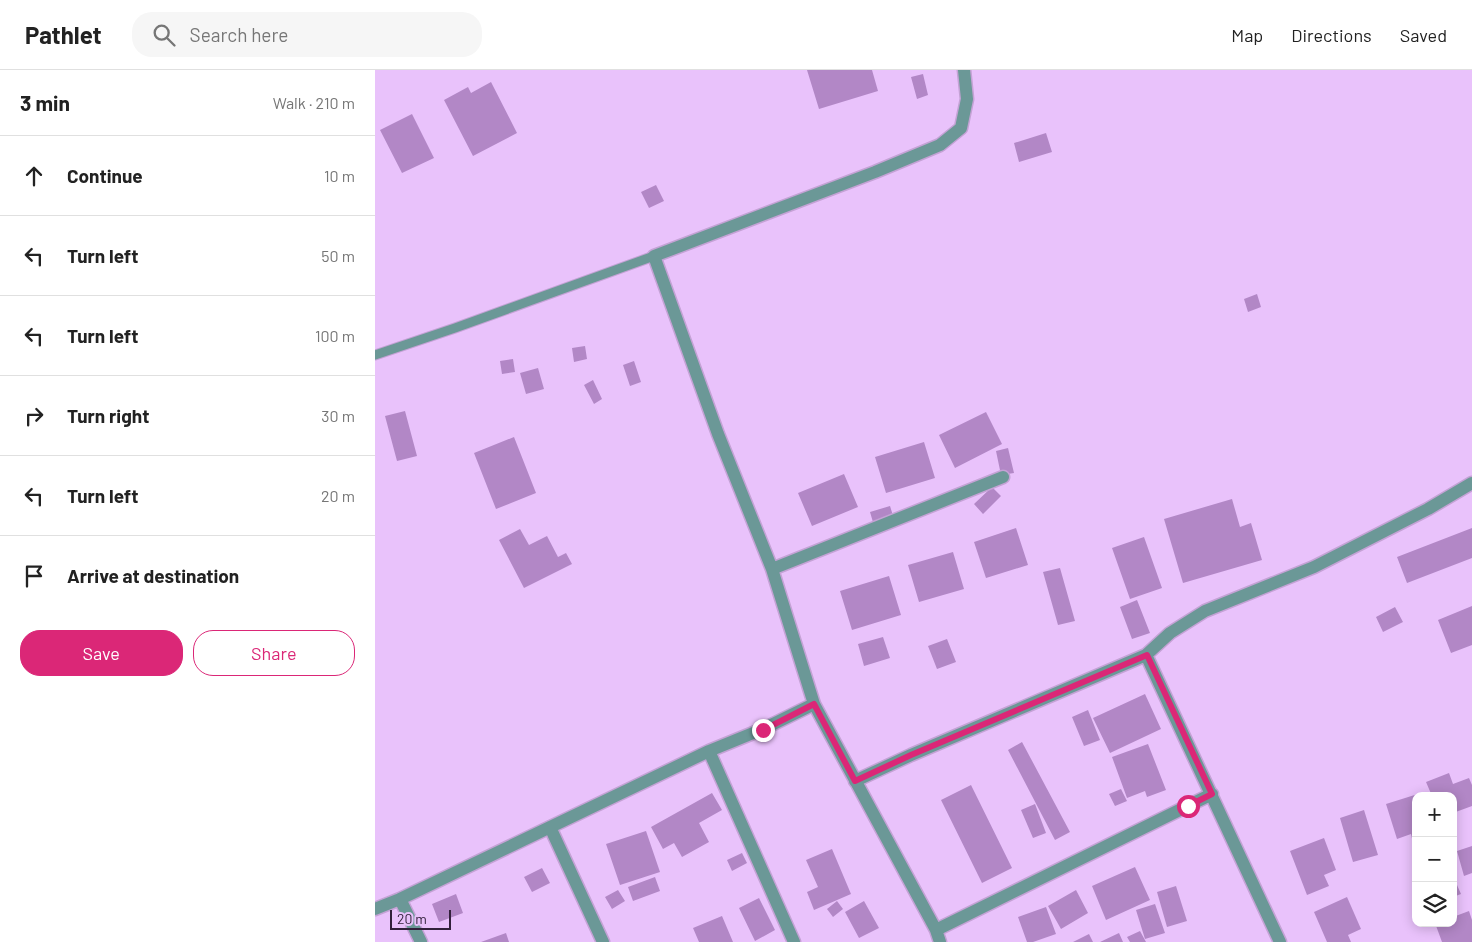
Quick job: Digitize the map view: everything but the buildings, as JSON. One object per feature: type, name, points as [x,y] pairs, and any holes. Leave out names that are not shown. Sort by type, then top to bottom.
[{"type":"street","points":[[963,70],[967,99],[961,128],[940,145],[875,172],[654,256],[718,434],[772,569],[814,704],[938,936],[1212,794]]},
{"type":"street","points":[[772,569],[1003,477]]},
{"type":"street","points":[[855,781],[911,755],[1147,655],[1171,633],[1205,610],[1314,567],[1428,509],[1472,483]]},
{"type":"street","points":[[1147,655],[1280,942]]},
{"type":"street","points":[[375,909],[400,899],[709,751],[763,730],[814,704]]},
{"type":"street","points":[[709,751],[795,942]]},
{"type":"street","points":[[550,827],[603,942]]},
{"type":"street","points":[[400,899],[421,942]]},
{"type":"lane","points":[[375,355],[654,256]]},
{"type":"route","points":[[763,730],[814,704],[855,781],[911,755],[1147,655],[1212,794],[1188,806]]}]
